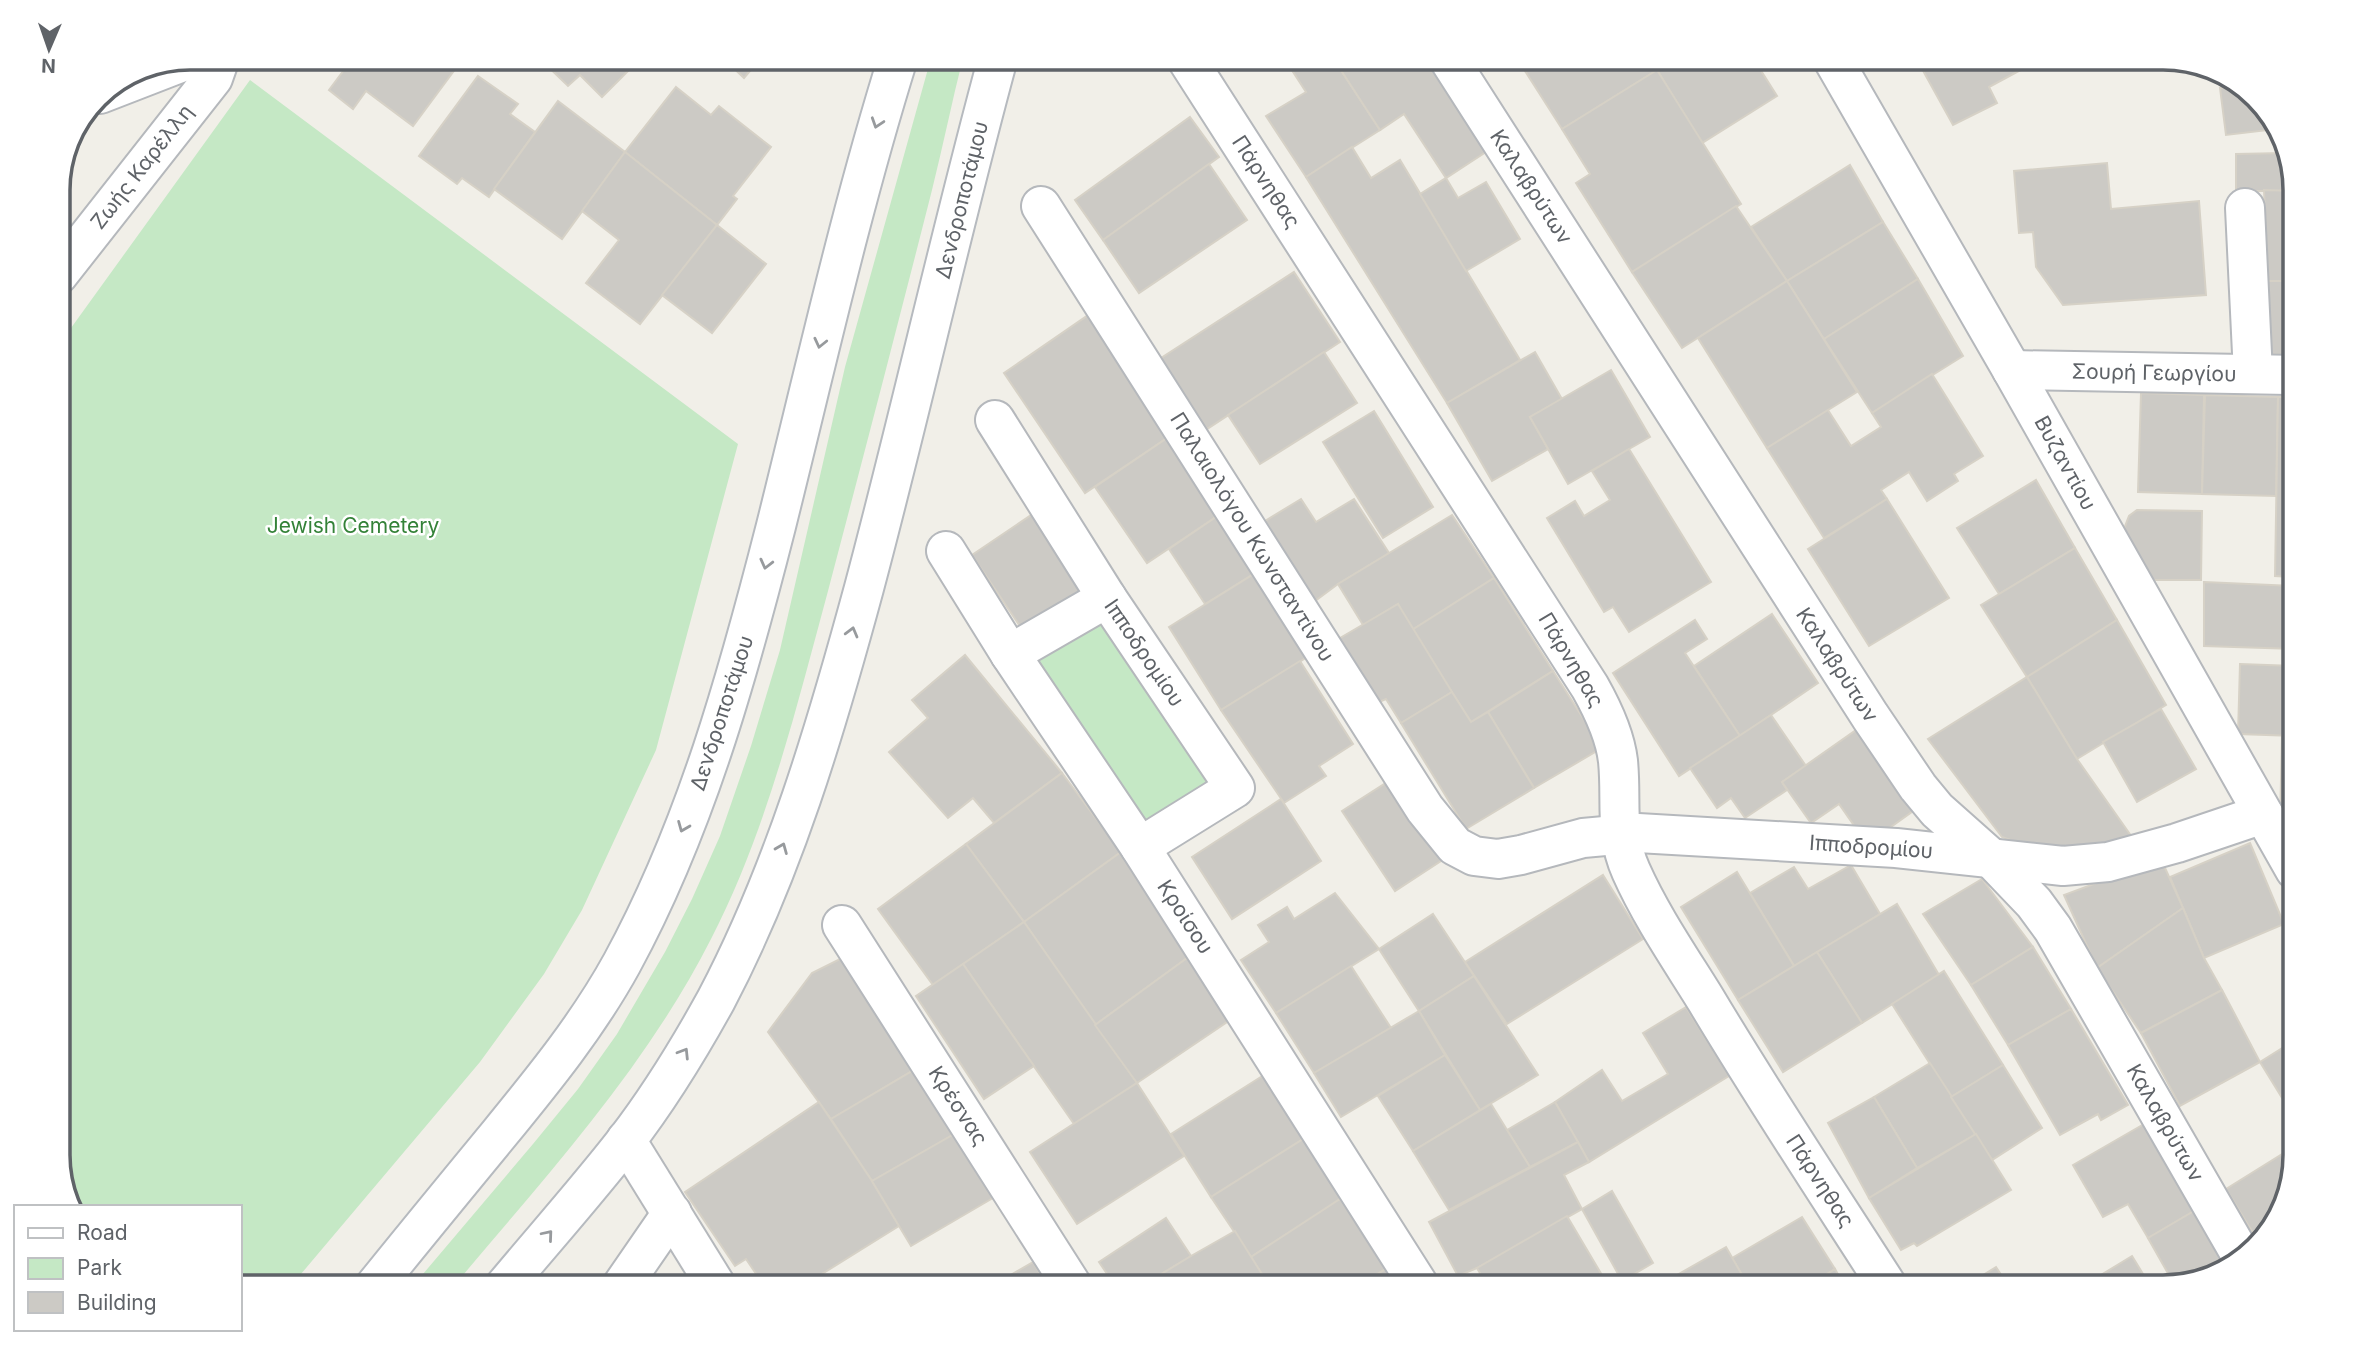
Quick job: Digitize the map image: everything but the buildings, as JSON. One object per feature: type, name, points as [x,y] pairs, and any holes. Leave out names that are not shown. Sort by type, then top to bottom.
[{"type":"street","name":"Ζωής Καρέλλη","points":[[70,259],[213,78],[216,70]]},
{"type":"street","name":"Δενδροποτάμου","points":[[384,1275],[555,1066],[590,1017],[633,942],[666,869],[691,807],[737,673],[789,475],[842,252],[894,70]]},
{"type":"street","name":"Δενδροποτάμου","points":[[514,1275],[626,1140],[684,1055],[734,964],[754,920],[813,766],[831,710],[896,470],[995,70]]},
{"type":"street","name":"Πάρνηθας","points":[[1194,70],[1601,706],[1617,755],[1620,833],[1631,871],[1725,1032],[1880,1275]]},
{"type":"street","name":"Καλαβρύτων","points":[[1456,70],[1918,787],[1937,810],[1991,858],[2034,903],[2053,929],[2238,1249]]},
{"type":"street","name":"Βυζαντίου","points":[[1839,70],[2283,849]]},
{"type":"street","name":"Παλαιολόγου Κωνσταντίνου","points":[[1041,206],[1425,809],[1455,846],[1474,856]]},
{"type":"street","points":[[2245,208],[2253,374]]},
{"type":"street","name":"Σουρή Γεωργίου","points":[[2012,370],[2283,375]]},
{"type":"street","name":"Ιπποδρομίου","points":[[995,420],[1107,598],[1235,788],[1140,848]]},
{"type":"street","name":"Κροίσου","points":[[946,551],[1010,654],[1140,848],[1412,1275]]},
{"type":"street","points":[[1010,654],[1107,598]]},
{"type":"street","name":"Ιπποδρομίου","points":[[1474,856],[1510,858],[1568,841],[1620,833],[1856,845],[2040,865],[2095,864],[2177,842],[2263,814]]},
{"type":"street","name":"Κρέσνας","points":[[842,925],[1065,1275]]},
{"type":"street","points":[[626,1140],[710,1275]]},
{"type":"street","points":[[629,1275],[672,1213]]},
{"type":"green space","points":[[928,70],[960,70],[919,240],[804,680],[764,812],[731,898],[685,987],[656,1033],[558,1162],[463,1275],[422,1275],[578,1089],[617,1034],[665,952],[692,899],[720,836],[780,650],[845,367]]},
{"type":"green space","name":"Jewish Cemetery","points":[[250,80],[738,444],[656,750],[582,910],[544,974],[480,1062],[300,1275],[242,1275],[242,1205],[81,1205],[74,1186],[70,1162],[70,329]]},
{"type":"green space","points":[[1107,598],[1235,788],[1140,847],[1010,654]]}]
